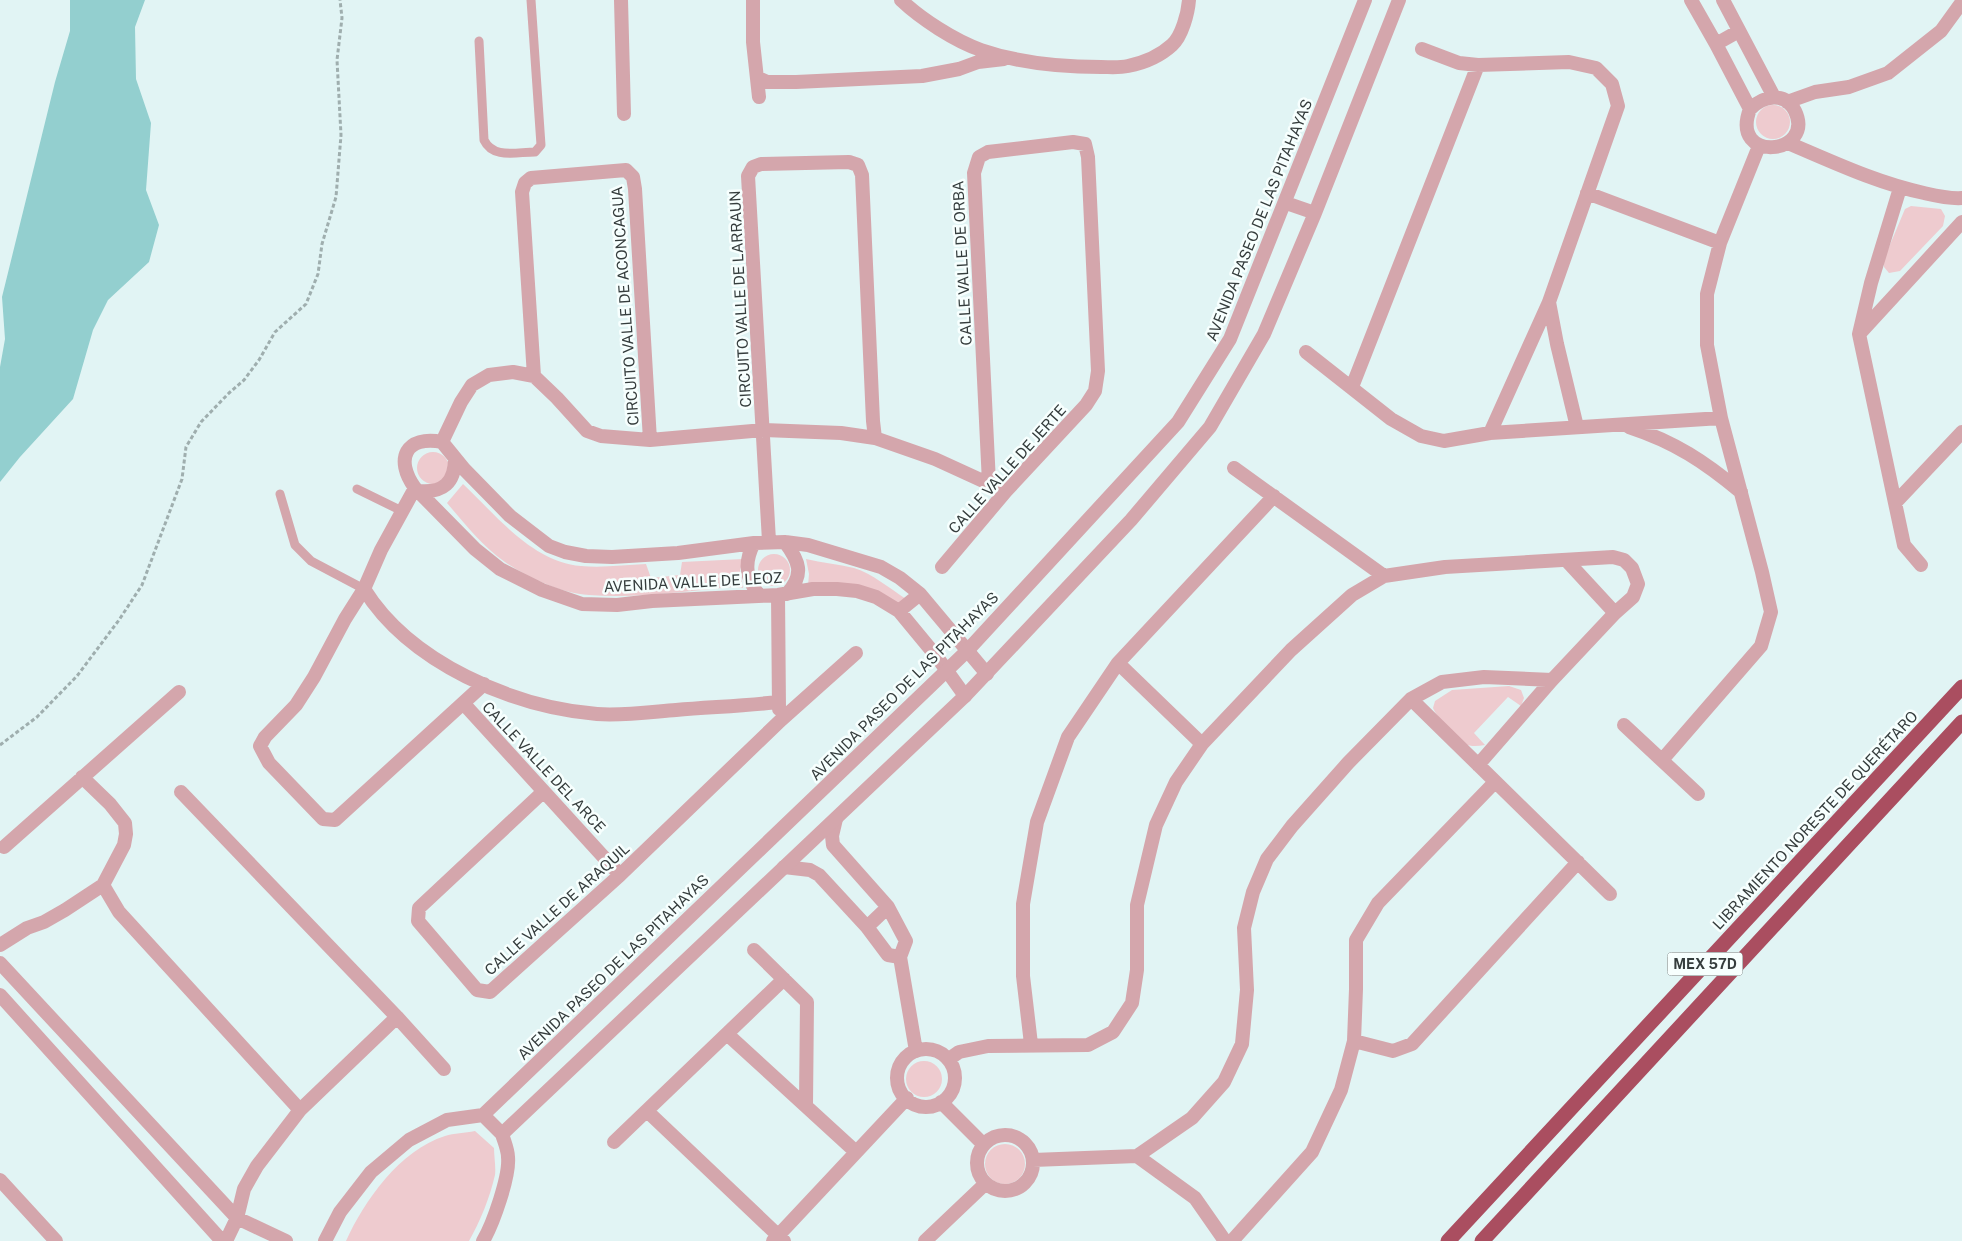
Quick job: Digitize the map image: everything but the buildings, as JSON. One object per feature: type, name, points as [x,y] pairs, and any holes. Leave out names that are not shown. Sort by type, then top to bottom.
[{"type":"highway","name":"LIBRAMIENTO NORESTE DE QUERÉTARO","points":[[1448,1241],[1962,687]]},
{"type":"highway","name":"MEX 57D","points":[[1482,1241],[1962,722]]},
{"type":"street","points":[[621,0],[624,114]]},
{"type":"street","points":[[753,0],[754,42],[759,97]]},
{"type":"street","points":[[901,0],[910,9],[956,39],[980,50],[1011,58],[1050,64],[1094,67],[1126,66],[1153,58],[1173,44],[1188,15],[1189,0]]},
{"type":"street","name":"AVENIDA PASEO DE LAS PITAHAYAS","points":[[483,1114],[968,651],[1178,422],[1230,339],[1286,203],[1365,0]]},
{"type":"street","points":[[502,1134],[988,674],[1131,520],[1210,427],[1264,334],[1315,213],[1399,0]]},
{"type":"street","points":[[1691,0],[1750,109]]},
{"type":"street","points":[[1723,0],[1781,100]]},
{"type":"street","points":[[1781,100],[1848,87],[1888,74],[1941,31],[1962,2]]},
{"type":"street","points":[[1716,44],[1740,31]]},
{"type":"street","points":[[1422,49],[1459,63],[1478,65],[1570,62],[1596,68],[1612,84],[1618,106],[1549,302],[1490,433]]},
{"type":"street","points":[[758,78],[767,82],[796,82],[922,76],[960,69],[978,62],[1011,58]]},
{"type":"street","points":[[1352,387],[1478,65]]},
{"type":"street","points":[[1767,97],[1781,100],[1794,108],[1798,127],[1794,136],[1788,143],[1780,147],[1770,149],[1760,146],[1752,139],[1747,129],[1746,119],[1750,109],[1758,101],[1767,97]]},
{"type":"street","name":"CALLE VALLE DE ORBA","points":[[989,483],[974,173],[979,157],[988,152],[1073,142],[1085,144],[1088,157],[1098,371],[1095,391]]},
{"type":"street","points":[[1788,143],[1861,174],[1900,188],[1951,199],[1962,198]]},
{"type":"street","points":[[1662,760],[1762,646],[1771,612],[1721,418],[1707,345],[1707,294],[1720,243],[1760,146]]},
{"type":"street","name":"CIRCUITO VALLE DE LARRAUN","points":[[769,541],[748,176],[753,168],[761,164],[849,162],[858,165],[862,175],[875,438]]},
{"type":"street","name":"CIRCUITO VALLE DE ACONCAGUA","points":[[534,376],[522,192],[525,183],[531,178],[626,170],[633,177],[635,189],[650,440]]},
{"type":"street","points":[[1900,188],[1871,283],[1859,334],[1904,545],[1921,565]]},
{"type":"street","points":[[1586,193],[1720,243]]},
{"type":"street","points":[[1286,203],[1315,213]]},
{"type":"street","points":[[1859,334],[1962,222]]},
{"type":"street","points":[[1549,302],[1577,427]]},
{"type":"street","points":[[1306,352],[1391,419],[1421,436],[1444,441],[1490,433],[1721,418]]},
{"type":"street","points":[[417,490],[404,469],[404,460],[407,452],[414,444],[422,440],[442,442],[461,402],[472,385],[489,376],[513,372],[534,376],[587,431],[601,436],[650,440],[764,430],[841,433],[875,438],[935,459],[1006,491]]},
{"type":"street","name":"CALLE VALLE DE JERTE","points":[[942,567],[1006,491],[1086,405],[1095,391]]},
{"type":"street","points":[[1622,425],[1658,436],[1708,465],[1741,492]]},
{"type":"street","points":[[1895,503],[1962,432]]},
{"type":"street","name":"AVENIDA VALLE DE LEOZ","points":[[442,442],[510,516],[549,546],[565,552],[586,556],[612,557],[678,553],[769,541],[816,548],[881,567],[900,578],[920,594],[988,674]]},
{"type":"street","points":[[417,490],[431,492],[442,488],[450,480],[455,470],[455,458]]},
{"type":"street","points":[[1234,468],[1384,576]]},
{"type":"street","points":[[417,490],[402,511],[381,550],[364,589],[296,705],[264,737],[260,746],[269,763],[323,819],[335,820],[484,684]]},
{"type":"street","name":"AVENIDA VALLE DE LEOZ","points":[[417,490],[475,549],[500,569],[542,590],[582,604],[617,605],[652,601],[782,594],[813,589],[857,591],[876,597],[899,611],[965,696]]},
{"type":"street","points":[[1031,1044],[1023,976],[1023,904],[1037,822],[1068,737],[1118,663],[1274,496]]},
{"type":"street","points":[[754,542],[746,564],[752,586],[759,595]]},
{"type":"street","points":[[781,720],[778,702],[782,594],[794,586],[798,575],[798,564],[785,542]]},
{"type":"street","points":[[949,1059],[959,1052],[988,1046],[1031,1044],[1088,1045],[1113,1032],[1132,1003],[1137,970],[1137,905],[1156,825],[1176,782],[1202,744],[1291,650],[1352,595],[1384,576],[1445,567],[1613,557],[1624,560],[1632,568],[1638,584],[1633,598],[1616,613],[1552,680],[1478,765]]},
{"type":"street","points":[[1567,560],[1616,613]]},
{"type":"street","points":[[364,589],[374,604],[399,630],[431,656],[494,690],[527,701],[565,710],[599,714],[778,702]]},
{"type":"street","points":[[899,611],[920,594]]},
{"type":"street","name":"CALLE VALLE DE ARAQUIL","points":[[543,792],[419,908],[418,921],[476,990],[490,992],[620,874],[781,720],[856,653]]},
{"type":"street","points":[[1118,663],[1202,744]]},
{"type":"street","points":[[1033,1160],[1137,1156],[1192,1118],[1224,1082],[1242,1044],[1247,990],[1244,928],[1253,892],[1267,860],[1292,826],[1348,763],[1411,699],[1442,682],[1484,677],[1552,680]]},
{"type":"street","points":[[4,847],[179,692]]},
{"type":"street","points":[[1411,699],[1610,894]]},
{"type":"street","name":"CALLE VALLE DEL ARCE","points":[[464,704],[620,874]]},
{"type":"street","points":[[1624,725],[1698,794]]},
{"type":"street","points":[[0,945],[27,928],[44,922],[65,910],[103,884],[124,845],[125,823],[110,804],[82,777]]},
{"type":"street","points":[[1232,1241],[1312,1152],[1341,1090],[1354,1041],[1356,940],[1378,903],[1495,782]]},
{"type":"street","points":[[181,792],[397,1017],[444,1069]]},
{"type":"street","points":[[836,819],[832,836],[833,845],[888,907],[906,941],[900,957],[916,1051]]},
{"type":"street","points":[[1354,1041],[1393,1051],[1412,1044],[1578,862]]},
{"type":"street","points":[[784,867],[810,870],[819,875],[867,927],[888,956],[900,957]]},
{"type":"street","points":[[103,884],[119,912],[300,1110]]},
{"type":"street","points":[[867,927],[888,907]]},
{"type":"street","points":[[754,950],[807,1002],[806,1106]]},
{"type":"street","points":[[0,963],[237,1218],[286,1241]]},
{"type":"street","points":[[614,1142],[784,979]]},
{"type":"street","points":[[0,995],[224,1241],[237,1218],[244,1189],[252,1174],[300,1110],[397,1017]]},
{"type":"street","points":[[727,1034],[856,1152]]},
{"type":"street","points":[[928,1048],[939,1052],[949,1059],[954,1070],[955,1082],[950,1094],[941,1102],[930,1106],[919,1106],[907,1098],[898,1084],[898,1074],[901,1064],[907,1056],[928,1048]]},
{"type":"street","points":[[647,1111],[778,1239],[907,1098]]},
{"type":"street","points":[[941,1102],[983,1144]]},
{"type":"street","points":[[325,1241],[340,1212],[370,1172],[409,1140],[447,1120],[483,1114],[502,1134],[508,1158],[502,1196],[483,1241]]},
{"type":"street","points":[[997,1136],[1012,1136],[1022,1140],[1030,1149],[1033,1160],[1032,1171],[1027,1181],[1018,1188],[1007,1191],[996,1190],[986,1184],[979,1175],[976,1164],[978,1153],[983,1144],[997,1136]]},
{"type":"street","points":[[1137,1156],[1195,1198],[1225,1241]]},
{"type":"street","points":[[0,1180],[56,1241]]},
{"type":"street","points":[[925,1241],[986,1184]]},
{"type":"lane","points":[[479,41],[484,140],[488,148],[495,153],[535,152],[541,146],[531,0]]},
{"type":"lane","points":[[357,489],[402,511]]},
{"type":"lane","points":[[280,494],[295,545],[311,561],[364,589]]},
{"type":"path","points":[[0,745],[37,717],[77,676],[119,620],[142,585],[182,479],[186,447],[201,422],[244,380],[259,360],[275,332],[306,304],[318,274],[322,244],[336,197],[341,135],[337,60],[342,18],[340,0]]},
{"type":"shaded area","points":[[1773,105],[1780,106],[1785,110],[1789,115],[1789,129],[1785,134],[1780,138],[1773,139],[1766,138],[1761,134],[1757,129],[1756,122],[1757,115],[1761,110],[1766,106]]},
{"type":"shaded area","points":[[1911,206],[1941,209],[1945,216],[1943,226],[1900,271],[1889,273],[1884,267],[1884,259],[1905,209]]},
{"type":"shaded area","points":[[433,452],[444,457],[449,468],[444,479],[433,484],[422,479],[417,468],[422,457]]},
{"type":"shaded area","points":[[463,484],[502,523],[546,556],[563,562],[589,567],[646,564],[651,578],[680,575],[682,562],[743,559],[740,571],[743,588],[733,587],[661,594],[607,596],[578,594],[556,588],[524,574],[505,562],[481,542],[467,527],[447,503]]},
{"type":"shaded area","points":[[774,554],[780,555],[785,559],[789,564],[789,576],[785,581],[780,585],[774,586],[768,585],[763,581],[759,576],[758,570],[759,564],[763,559],[768,555]]},
{"type":"shaded area","points":[[806,559],[854,568],[874,578],[906,599],[903,605],[808,586],[809,574]]},
{"type":"shaded area","points":[[1509,686],[1521,690],[1524,698],[1521,706],[1508,697],[1474,733],[1485,745],[1472,746],[1465,744],[1447,728],[1433,708],[1435,701],[1452,690]]},
{"type":"shaded area","points":[[924,1061],[931,1062],[937,1066],[941,1072],[941,1086],[937,1092],[931,1096],[924,1097],[917,1096],[911,1092],[907,1086],[906,1079],[907,1072],[911,1066],[917,1062]]},
{"type":"shaded area","points":[[475,1131],[494,1148],[495,1175],[484,1209],[469,1241],[346,1241],[373,1194],[385,1179],[413,1153],[429,1143],[448,1135]]},
{"type":"shaded area","points":[[1001,1144],[1009,1144],[1016,1147],[1022,1153],[1025,1164],[1022,1175],[1016,1181],[1009,1184],[1001,1184],[994,1181],[988,1175],[985,1168],[985,1160],[988,1153],[994,1147]]},
{"type":"water","points":[[70,0],[145,0],[135,27],[136,79],[151,123],[146,190],[159,225],[149,262],[108,300],[93,330],[73,399],[0,482],[0,367],[5,339],[2,297],[55,82],[70,31]]}]
